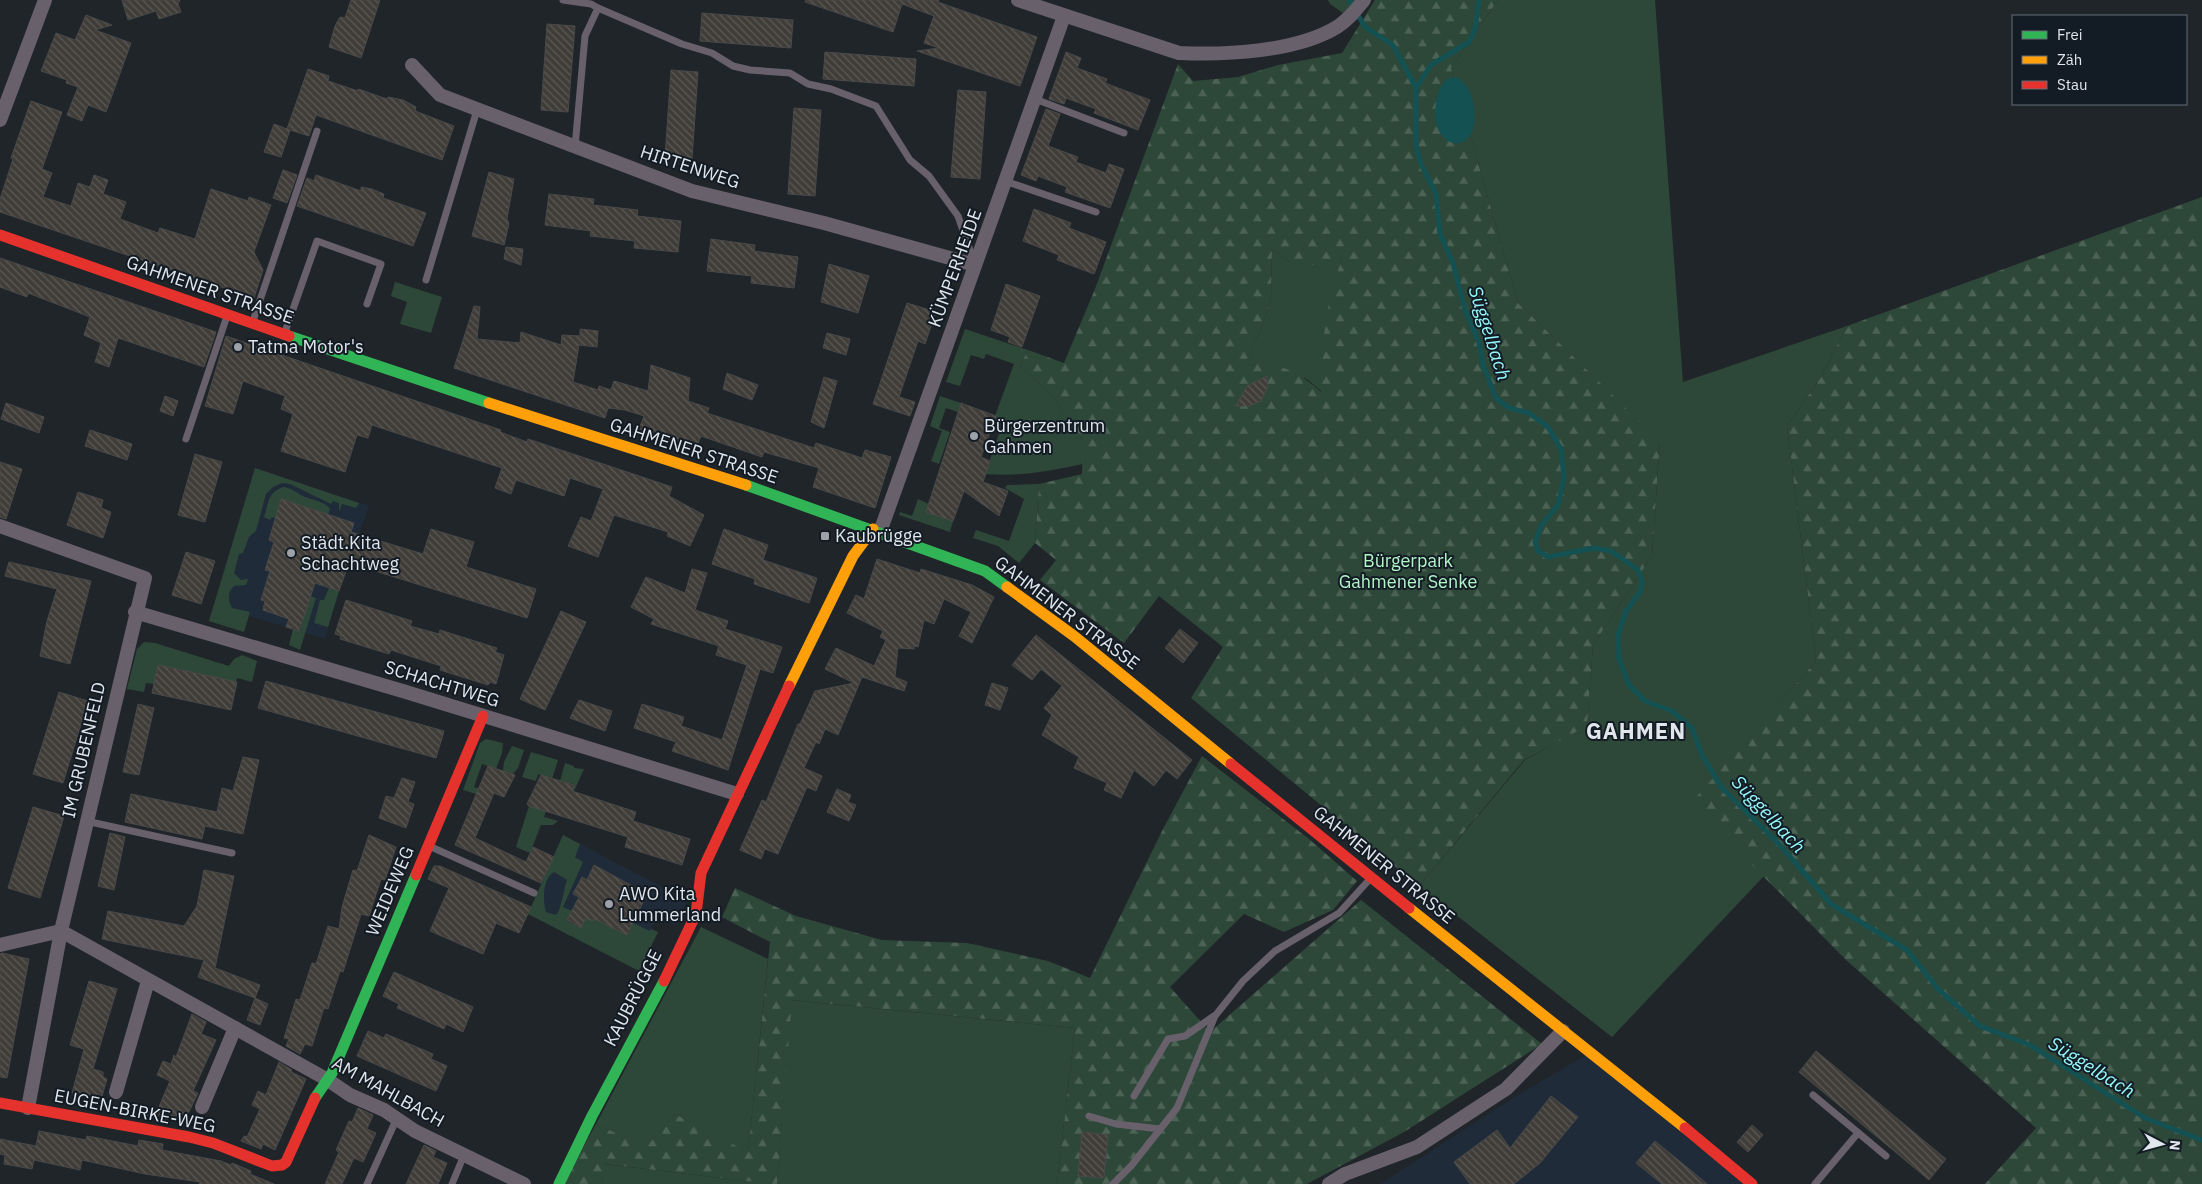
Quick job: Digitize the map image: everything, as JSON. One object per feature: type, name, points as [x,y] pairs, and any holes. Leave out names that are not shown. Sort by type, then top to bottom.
[{"type":"main road","name":"GAHMENER STRASSE","points":[[0,235],[252,324],[877,531],[985,571],[1009,586],[1082,642],[1371,878],[1644,1094],[1752,1184]]},
{"type":"main road","name":"KAUBRÜGGE","points":[[559,1184],[584,1128],[605,1092],[697,912],[700,876],[737,794],[854,556],[877,531]]},
{"type":"main road","name":"WEIDEWEG","points":[[328,1080],[483,716]]},
{"type":"main road","name":"EUGEN-BIRKE-WEG","points":[[0,1103],[189,1137],[213,1143],[277,1167],[286,1162],[316,1095],[328,1080]]},
{"type":"street","points":[[0,120],[45,0]]},
{"type":"street","points":[[1018,0],[1180,53],[1204,54],[1248,51],[1296,42],[1326,32],[1349,18],[1364,0]]},
{"type":"street","name":"KÜMPERHEIDE","points":[[877,531],[1064,16]]},
{"type":"street","name":"HIRTENWEG","points":[[412,64],[440,95],[692,191],[824,223],[975,265]]},
{"type":"street","name":"IM GRUBENFELD","points":[[0,526],[145,578],[61,931]]},
{"type":"street","name":"SCHACHTWEG","points":[[136,612],[737,794]]},
{"type":"street","points":[[0,945],[61,931],[28,1108]]},
{"type":"street","name":"AM MAHLBACH","points":[[61,931],[328,1080],[350,1095],[397,1118],[415,1131],[524,1184]]},
{"type":"street","points":[[116,1092],[148,981]]},
{"type":"street","points":[[202,1107],[235,1028]]},
{"type":"street","points":[[1329,1184],[1345,1174],[1417,1146],[1506,1089],[1563,1031]]},
{"type":"lane","points":[[563,0],[596,5],[598,8],[682,44],[712,52],[733,66],[750,70],[790,73],[808,84],[831,89],[876,106],[910,160],[929,176],[958,216],[975,265]]},
{"type":"lane","points":[[575,148],[585,36],[598,8]]},
{"type":"lane","points":[[1034,99],[1124,133]]},
{"type":"lane","points":[[426,280],[477,110]]},
{"type":"lane","points":[[252,324],[317,131]]},
{"type":"lane","points":[[1005,181],[1096,212]]},
{"type":"lane","points":[[284,334],[317,241],[380,264],[367,304]]},
{"type":"lane","points":[[186,439],[227,315]]},
{"type":"lane","points":[[86,821],[232,853]]},
{"type":"lane","points":[[428,845],[534,893]]},
{"type":"lane","points":[[1134,1096],[1168,1038],[1185,1036],[1214,1016],[1243,981],[1275,951],[1339,913],[1371,878]]},
{"type":"lane","points":[[1113,1184],[1131,1166],[1177,1108],[1214,1016]]},
{"type":"lane","points":[[1814,1095],[1886,1156]]},
{"type":"lane","points":[[1089,1116],[1116,1124],[1160,1129]]},
{"type":"lane","points":[[367,1184],[397,1118]]},
{"type":"lane","points":[[1815,1184],[1858,1133]]},
{"type":"lane","points":[[452,1184],[464,1155]]},
{"type":"shaded area","name":"Städt.Kita Schachtweg","points":[[255,468],[369,506],[339,591],[325,639],[249,616],[244,632],[209,621]]},
{"type":"shaded area","name":"AWO Kita Lummerland","points":[[563,835],[687,900],[675,925],[657,917],[651,928],[658,932],[639,971],[528,914]]},
{"type":"shaded area","points":[[1586,1055],[1744,1184],[1380,1184],[1513,1098]]},
{"type":"green space","points":[[1328,0],[1356,0],[1343,13],[1330,4]]},
{"type":"green space","name":"Bürgerpark Gahmener Senke","points":[[1375,0],[1498,0],[1451,68],[1518,303],[1660,441],[1652,556],[1593,645],[1587,726],[1524,760],[1419,886],[1191,698],[1223,647],[1159,596],[1124,643],[1040,580],[1056,560],[1035,543],[1039,484],[1082,474],[1083,440],[1052,395],[1020,366],[1028,350],[1064,363],[1095,289],[1178,64],[1193,81],[1238,77],[1278,65],[1342,53]],"holes":[[[1272,250],[1292,263],[1308,266],[1342,258],[1330,294],[1323,342],[1321,392],[1304,378],[1287,369],[1247,360],[1264,322],[1271,297]]]},
{"type":"green space","points":[[1498,0],[1655,0],[1683,382],[1847,326],[1821,377],[1787,426],[1816,661],[1692,803],[1764,876],[1612,1037],[1419,886],[1525,760],[1587,725],[1593,645],[1652,556],[1660,442],[1518,303],[1451,68]]},
{"type":"green space","points":[[2202,197],[2202,1184],[1985,1184],[2036,1128],[1846,960],[1691,803],[1816,661],[1787,426],[1821,377],[1847,326]]},
{"type":"green space","points":[[1272,250],[1292,263],[1342,258],[1332,292],[1326,324],[1322,392],[1307,379],[1247,360],[1264,322],[1271,297]]},
{"type":"green space","points":[[395,282],[442,297],[431,333],[400,324],[407,302],[391,296]]},
{"type":"green space","points":[[965,329],[1028,350],[1020,366],[1052,395],[1083,440],[1083,464],[1022,474],[985,474],[1001,428],[992,424],[1014,364],[986,354],[984,359],[971,355],[960,386],[946,382]]},
{"type":"green space","points":[[940,396],[961,403],[958,412],[946,408],[939,428],[950,432],[939,464],[931,461],[942,431],[930,426]]},
{"type":"green space","points":[[255,468],[359,503],[356,508],[342,504],[339,512],[339,503],[333,501],[331,504],[290,484],[282,483],[273,487],[266,494],[256,531],[249,537],[243,553],[239,554],[234,573],[241,580],[248,579],[246,585],[234,586],[229,594],[232,608],[250,612],[244,632],[209,621]]},
{"type":"green space","points":[[1039,484],[1035,543],[1019,563],[998,546],[973,538],[976,530],[1009,541],[1024,499],[1005,488],[1007,485]]},
{"type":"green space","points":[[283,487],[324,504],[330,508],[328,515],[281,499],[275,518],[272,517],[270,520],[264,517],[271,495]]},
{"type":"green space","points":[[918,499],[929,504],[926,512],[953,521],[950,532],[899,515],[900,512],[912,516]]},
{"type":"green space","points":[[329,588],[339,591],[328,627],[314,623],[320,600],[324,600]]},
{"type":"green space","points":[[310,596],[316,598],[300,650],[289,645],[293,629],[300,631]]},
{"type":"green space","points":[[144,642],[155,643],[229,666],[234,659],[242,655],[257,661],[252,682],[237,678],[235,685],[207,679],[208,676],[158,665],[154,684],[146,683],[144,692],[127,689],[137,649]]},
{"type":"green space","points":[[486,739],[503,743],[502,753],[496,769],[482,764],[474,787],[491,793],[489,798],[463,790],[480,743]]},
{"type":"green space","points":[[512,746],[524,750],[518,768],[513,774],[503,771],[504,762]]},
{"type":"green space","points":[[531,752],[558,760],[552,779],[538,774],[536,781],[522,777]]},
{"type":"green space","points":[[1202,756],[1309,839],[1357,881],[1333,910],[1284,932],[1244,914],[1170,987],[1210,1032],[1361,900],[1542,1044],[1404,1132],[1307,1184],[1057,1184],[1075,1028],[792,1000],[777,1184],[756,1184],[754,1182],[605,1164],[602,1184],[563,1184],[596,1124],[646,1147],[675,1114],[748,1152],[770,942],[722,917],[735,888],[796,916],[882,940],[967,943],[1048,961],[1090,978],[1162,831]]},
{"type":"green space","points":[[565,763],[574,766],[574,768],[584,769],[566,809],[574,784],[560,781]]},
{"type":"green space","points":[[529,806],[546,811],[544,817],[558,821],[553,825],[541,825],[530,853],[516,847]]},
{"type":"green space","points":[[563,835],[580,844],[575,857],[583,862],[563,907],[572,911],[567,921],[581,928],[586,918],[592,921],[594,919],[627,935],[633,923],[650,931],[651,929],[658,932],[639,971],[528,914]],"holes":[[[554,872],[567,880],[558,913],[556,915],[546,912],[544,891],[550,875]]]},
{"type":"green space","points":[[701,927],[768,959],[748,1153],[675,1114],[646,1148],[596,1124]]},
{"type":"green space","points":[[791,1000],[1075,1028],[1057,1184],[777,1184]]},
{"type":"green space","points":[[604,1164],[755,1182],[756,1184],[602,1184]]},
{"type":"water","points":[[1456,77],[1464,83],[1471,95],[1474,109],[1474,125],[1469,136],[1463,142],[1454,143],[1446,139],[1439,131],[1436,119],[1436,103],[1439,90],[1447,79]]},
{"type":"building","points":[[122,0],[180,0],[178,4],[181,12],[159,19],[156,11],[128,20]]},
{"type":"building","points":[[351,0],[380,0],[361,58],[329,47],[335,26],[340,17],[345,18]]},
{"type":"building","points":[[806,0],[939,0],[938,2],[1037,37],[1020,86],[917,51],[939,48],[924,43],[934,16],[902,4],[893,32],[805,2]]},
{"type":"building","points":[[702,13],[793,20],[791,48],[700,41]]},
{"type":"building","points":[[86,15],[112,25],[95,30],[131,43],[106,112],[88,105],[82,121],[67,115],[78,87],[66,83],[67,80],[41,71],[56,33],[75,40]]},
{"type":"building","points":[[547,24],[575,26],[568,112],[541,110]]},
{"type":"building","points":[[825,52],[916,59],[914,86],[823,79]]},
{"type":"building","points":[[1066,52],[1081,58],[1077,68],[1107,79],[1105,83],[1150,100],[1138,130],[1094,113],[1096,109],[1066,98],[1064,104],[1049,99]]},
{"type":"building","points":[[308,69],[329,76],[328,81],[358,91],[358,89],[387,99],[388,97],[403,100],[416,107],[415,111],[454,126],[442,160],[316,115],[309,136],[290,130],[281,157],[264,152],[274,124],[287,129]]},
{"type":"building","points":[[671,70],[698,72],[692,159],[665,157]]},
{"type":"building","points":[[958,90],[986,92],[980,179],[951,177]]},
{"type":"building","points":[[31,101],[62,112],[42,169],[52,173],[43,197],[71,206],[78,183],[90,187],[94,175],[108,180],[103,194],[126,202],[120,219],[158,233],[160,228],[195,239],[211,189],[248,201],[249,197],[271,205],[254,252],[263,270],[254,298],[0,212],[0,199],[13,159],[11,158]]},
{"type":"building","points":[[794,108],[821,110],[815,196],[788,194]]},
{"type":"building","points":[[1046,109],[1060,114],[1048,146],[1078,157],[1076,162],[1106,173],[1109,164],[1124,169],[1110,208],[1065,192],[1067,187],[1038,176],[1036,181],[1021,175]]},
{"type":"building","points":[[283,170],[297,175],[287,203],[273,198]]},
{"type":"building","points":[[489,172],[514,179],[507,219],[509,224],[504,245],[472,236]]},
{"type":"building","points":[[316,175],[361,191],[361,187],[372,189],[384,194],[383,198],[426,213],[413,246],[297,206],[307,178],[314,181]]},
{"type":"building","points":[[549,194],[594,199],[593,205],[638,210],[637,216],[681,221],[678,252],[634,248],[635,241],[590,236],[591,231],[545,225]]},
{"type":"building","points":[[1034,209],[1071,223],[1069,228],[1106,242],[1094,274],[1057,260],[1059,255],[1023,241]]},
{"type":"building","points":[[711,239],[755,245],[754,251],[798,257],[794,288],[751,283],[752,276],[707,271]]},
{"type":"building","points":[[506,247],[523,249],[521,265],[504,259]]},
{"type":"building","points":[[0,258],[216,332],[204,367],[118,338],[109,367],[95,362],[101,343],[84,335],[90,317],[28,293],[27,297],[0,287]]},
{"type":"building","points":[[829,264],[869,276],[858,313],[821,302]]},
{"type":"building","points":[[1006,284],[1040,296],[1022,347],[1008,342],[1010,337],[991,330]]},
{"type":"building","points":[[907,303],[936,312],[925,344],[918,341],[899,397],[915,402],[910,416],[873,404]]},
{"type":"building","points":[[474,306],[480,307],[477,339],[520,343],[521,332],[561,345],[562,335],[580,336],[580,329],[598,331],[597,347],[579,345],[573,382],[598,390],[599,386],[611,390],[614,381],[648,391],[651,365],[690,378],[688,401],[709,408],[707,413],[814,448],[816,443],[862,458],[865,450],[891,457],[875,508],[813,487],[819,468],[764,452],[762,457],[701,436],[696,448],[639,429],[644,416],[625,410],[608,408],[605,418],[454,368]]},
{"type":"building","points":[[827,333],[850,339],[846,355],[823,348]]},
{"type":"building","points":[[226,336],[501,430],[500,432],[527,442],[528,439],[672,487],[669,496],[704,515],[690,546],[667,536],[668,532],[614,515],[598,557],[568,546],[581,517],[591,521],[603,489],[570,478],[564,496],[516,480],[511,494],[495,488],[502,468],[372,425],[368,438],[357,435],[345,472],[281,451],[293,414],[281,409],[285,396],[243,381],[233,414],[205,406]]},
{"type":"building","points":[[727,373],[758,385],[752,400],[723,389]]},
{"type":"building","points":[[1267,376],[1267,389],[1261,401],[1249,406],[1236,406],[1247,386]]},
{"type":"building","points":[[824,377],[837,381],[824,428],[811,422]]},
{"type":"building","points":[[165,396],[178,401],[173,416],[160,411]]},
{"type":"building","points":[[6,403],[44,417],[39,433],[1,419]]},
{"type":"building","points":[[961,403],[996,416],[981,457],[990,461],[983,482],[1008,491],[999,516],[964,491],[953,521],[926,512]]},
{"type":"building","points":[[90,430],[132,444],[127,460],[85,446]]},
{"type":"building","points":[[195,454],[222,462],[205,522],[178,515]]},
{"type":"building","points":[[0,462],[22,469],[6,519],[0,517]]},
{"type":"building","points":[[78,492],[103,500],[101,508],[111,512],[103,538],[67,525]]},
{"type":"building","points":[[281,499],[354,523],[351,532],[423,554],[431,529],[474,542],[466,567],[536,589],[527,618],[349,563],[339,591],[315,583],[299,631],[286,627],[289,619],[263,610],[265,601],[261,600],[270,571],[265,570],[274,542],[269,540]]},
{"type":"building","points":[[724,529],[768,545],[763,560],[817,578],[809,603],[754,584],[755,579],[712,564]]},
{"type":"building","points":[[186,552],[215,561],[201,604],[172,595]]},
{"type":"building","points":[[877,559],[920,573],[921,569],[972,585],[994,597],[972,643],[959,636],[971,612],[944,599],[934,624],[924,620],[918,647],[914,646],[914,649],[898,648],[895,677],[907,682],[904,691],[862,677],[838,735],[825,729],[819,744],[816,742],[804,768],[822,776],[816,791],[807,787],[778,854],[765,849],[761,859],[740,850],[762,800],[766,802],[798,724],[800,724],[815,691],[854,683],[825,669],[836,648],[874,666],[886,640],[880,637],[883,631],[847,613],[856,595],[864,599]]},
{"type":"building","points":[[9,562],[91,581],[70,664],[40,656],[47,621],[57,589],[5,576]]},
{"type":"building","points":[[692,569],[707,573],[695,610],[728,621],[725,629],[782,647],[773,673],[760,669],[728,770],[672,751],[676,742],[634,728],[642,704],[684,717],[681,726],[722,740],[747,665],[716,655],[719,646],[651,624],[654,619],[631,607],[646,577],[685,593]]},
{"type":"building","points":[[346,600],[412,621],[410,626],[439,634],[440,630],[497,648],[495,652],[504,655],[496,684],[490,682],[488,685],[440,670],[441,666],[391,650],[389,654],[340,639],[341,636],[335,634]]},
{"type":"building","points":[[561,611],[586,622],[545,710],[520,699]]},
{"type":"building","points":[[1180,629],[1198,643],[1183,663],[1165,648]]},
{"type":"building","points":[[1036,635],[1192,760],[1177,779],[1166,770],[1154,786],[1134,770],[1121,798],[1104,790],[1107,783],[1074,768],[1079,757],[1042,735],[1052,715],[1044,708],[1062,686],[1041,669],[1032,680],[1012,665]]},
{"type":"building","points":[[158,665],[237,682],[231,710],[152,693]]},
{"type":"building","points":[[266,681],[444,731],[436,758],[258,708]]},
{"type":"building","points":[[992,683],[1008,688],[1000,710],[985,705]]},
{"type":"building","points":[[59,692],[88,701],[63,783],[33,774]]},
{"type":"building","points":[[579,700],[612,711],[605,731],[570,718]]},
{"type":"building","points":[[138,704],[154,708],[139,775],[123,772]]},
{"type":"building","points":[[243,757],[259,760],[243,834],[205,826],[202,839],[125,822],[131,794],[217,812],[222,788],[233,791]]},
{"type":"building","points":[[488,766],[515,775],[504,797],[494,793],[475,838],[526,862],[533,847],[554,857],[541,883],[455,845]]},
{"type":"building","points":[[541,775],[574,785],[572,791],[636,812],[633,821],[690,839],[682,865],[625,847],[628,837],[529,806],[527,804]]},
{"type":"building","points":[[402,778],[415,782],[408,802],[414,804],[406,828],[379,818],[386,796],[394,798]]},
{"type":"building","points":[[837,789],[851,795],[848,802],[856,805],[849,821],[827,812]]},
{"type":"building","points":[[33,807],[64,816],[40,898],[8,888]]},
{"type":"building","points":[[110,833],[125,837],[114,890],[98,886]]},
{"type":"building","points":[[369,835],[396,847],[385,880],[381,879],[369,916],[361,914],[343,972],[340,971],[328,1009],[324,1008],[312,1046],[305,1044],[300,1054],[286,1046],[289,1039],[284,1038],[296,999],[300,1000],[312,963],[316,964],[328,926],[339,929],[342,907],[353,870],[357,871]]},
{"type":"building","points":[[594,865],[647,894],[627,935],[594,919],[592,921],[586,918],[581,928],[567,920],[579,897],[573,894],[582,877],[587,880]]},
{"type":"building","points":[[434,866],[440,866],[531,907],[519,933],[496,923],[483,954],[430,931],[449,888],[428,879]]},
{"type":"building","points":[[204,870],[234,876],[215,968],[260,985],[255,998],[198,977],[204,960],[102,939],[108,911],[184,926],[197,906]]},
{"type":"building","points":[[0,954],[29,959],[7,1078],[0,1077]]},
{"type":"building","points":[[394,972],[473,1007],[463,1032],[446,1024],[444,1029],[397,1008],[399,1004],[383,996]]},
{"type":"building","points":[[89,981],[117,989],[93,1069],[103,1072],[103,1077],[107,1079],[102,1096],[97,1094],[95,1100],[72,1093],[84,1049],[70,1045]]},
{"type":"building","points":[[255,998],[268,1004],[260,1025],[247,1020]]},
{"type":"building","points":[[192,1014],[206,1022],[201,1034],[216,1040],[193,1091],[198,1093],[184,1122],[169,1115],[168,1121],[144,1117],[145,1114],[155,1116],[170,1081],[157,1075],[163,1061],[171,1064],[174,1055],[176,1057]]},
{"type":"building","points":[[368,1031],[384,1038],[386,1034],[433,1054],[431,1059],[447,1066],[436,1091],[357,1056]]},
{"type":"building","points":[[1816,1051],[1946,1159],[1929,1180],[1799,1072]]},
{"type":"building","points":[[279,1062],[292,1070],[291,1072],[306,1079],[275,1150],[263,1144],[261,1149],[241,1141],[244,1136],[247,1137],[260,1109],[252,1105],[258,1091],[266,1095]]},
{"type":"building","points":[[1551,1096],[1578,1117],[1540,1163],[1514,1184],[1470,1184],[1454,1162],[1497,1130],[1510,1148]]},
{"type":"building","points":[[358,1108],[373,1115],[367,1129],[376,1133],[363,1162],[354,1158],[342,1184],[325,1184],[339,1152],[336,1150],[349,1121],[352,1122]]},
{"type":"building","points":[[1752,1125],[1763,1135],[1748,1152],[1737,1142]]},
{"type":"building","points":[[39,1131],[86,1140],[87,1136],[138,1146],[139,1140],[163,1144],[162,1150],[221,1161],[231,1165],[232,1163],[251,1171],[250,1174],[274,1184],[199,1184],[200,1182],[145,1174],[82,1160],[80,1170],[34,1160],[32,1169],[4,1164],[5,1155],[0,1154],[0,1139],[36,1146]]},
{"type":"building","points":[[1082,1132],[1108,1135],[1104,1178],[1078,1176]]},
{"type":"building","points":[[1655,1141],[1707,1184],[1662,1184],[1636,1163]]},
{"type":"building","points":[[424,1145],[436,1151],[433,1157],[447,1163],[438,1184],[406,1184]]},
{"type":"waterway","name":"Süggelbach","points":[[1349,0],[1365,27],[1393,45],[1416,88],[1416,146],[1421,164],[1436,194],[1440,234],[1453,263],[1465,310],[1479,343],[1483,365],[1496,398],[1509,408],[1529,413],[1548,427],[1561,449],[1564,478],[1558,505],[1541,526],[1535,542],[1538,551],[1548,557],[1594,548],[1611,551],[1638,570],[1642,582],[1640,592],[1626,611],[1618,635],[1619,659],[1629,685],[1645,701],[1672,711],[1692,728],[1701,753],[1721,787],[1778,843],[1831,904],[1907,950],[1938,989],[1980,1026],[2030,1045],[2145,1118],[2202,1140]]},
{"type":"waterway","points":[[1416,88],[1431,65],[1469,42],[1475,29],[1479,0]]},
{"type":"traffic: fast","points":[[289,336],[489,403]]},
{"type":"traffic: fast","points":[[746,485],[985,571],[1007,587]]},
{"type":"traffic: fast","points":[[315,1098],[332,1073],[416,875]]},
{"type":"traffic: fast","points":[[559,1184],[592,1116],[664,981]]},
{"type":"traffic: slow","points":[[489,403],[746,485]]},
{"type":"traffic: slow","points":[[789,686],[853,556],[873,529]]},
{"type":"traffic: slow","points":[[1007,587],[1074,636],[1231,764]]},
{"type":"traffic: slow","points":[[1409,908],[1685,1128]]},
{"type":"traffic: jam","points":[[0,235],[289,336]]},
{"type":"traffic: jam","points":[[664,981],[696,914],[701,873],[789,686]]},
{"type":"traffic: jam","points":[[416,875],[483,716]]},
{"type":"traffic: jam","points":[[1231,764],[1409,908]]},
{"type":"traffic: jam","points":[[0,1103],[189,1137],[213,1143],[272,1166],[282,1165],[286,1162],[315,1098]]},
{"type":"traffic: jam","points":[[1685,1128],[1752,1184]]},
{"type":"place","name":"Tatma Motor's","points":[[238,347]]},
{"type":"place","name":"Bürgerzentrum Gahmen","points":[[974,436]]},
{"type":"place","name":"Kaubrügge","points":[[825,536]]},
{"type":"place","name":"Städt.Kita Schachtweg","points":[[291,553]]},
{"type":"place","name":"AWO Kita Lummerland","points":[[609,904]]},
{"type":"district","name":"GAHMEN","points":[[1636,731]]}]
